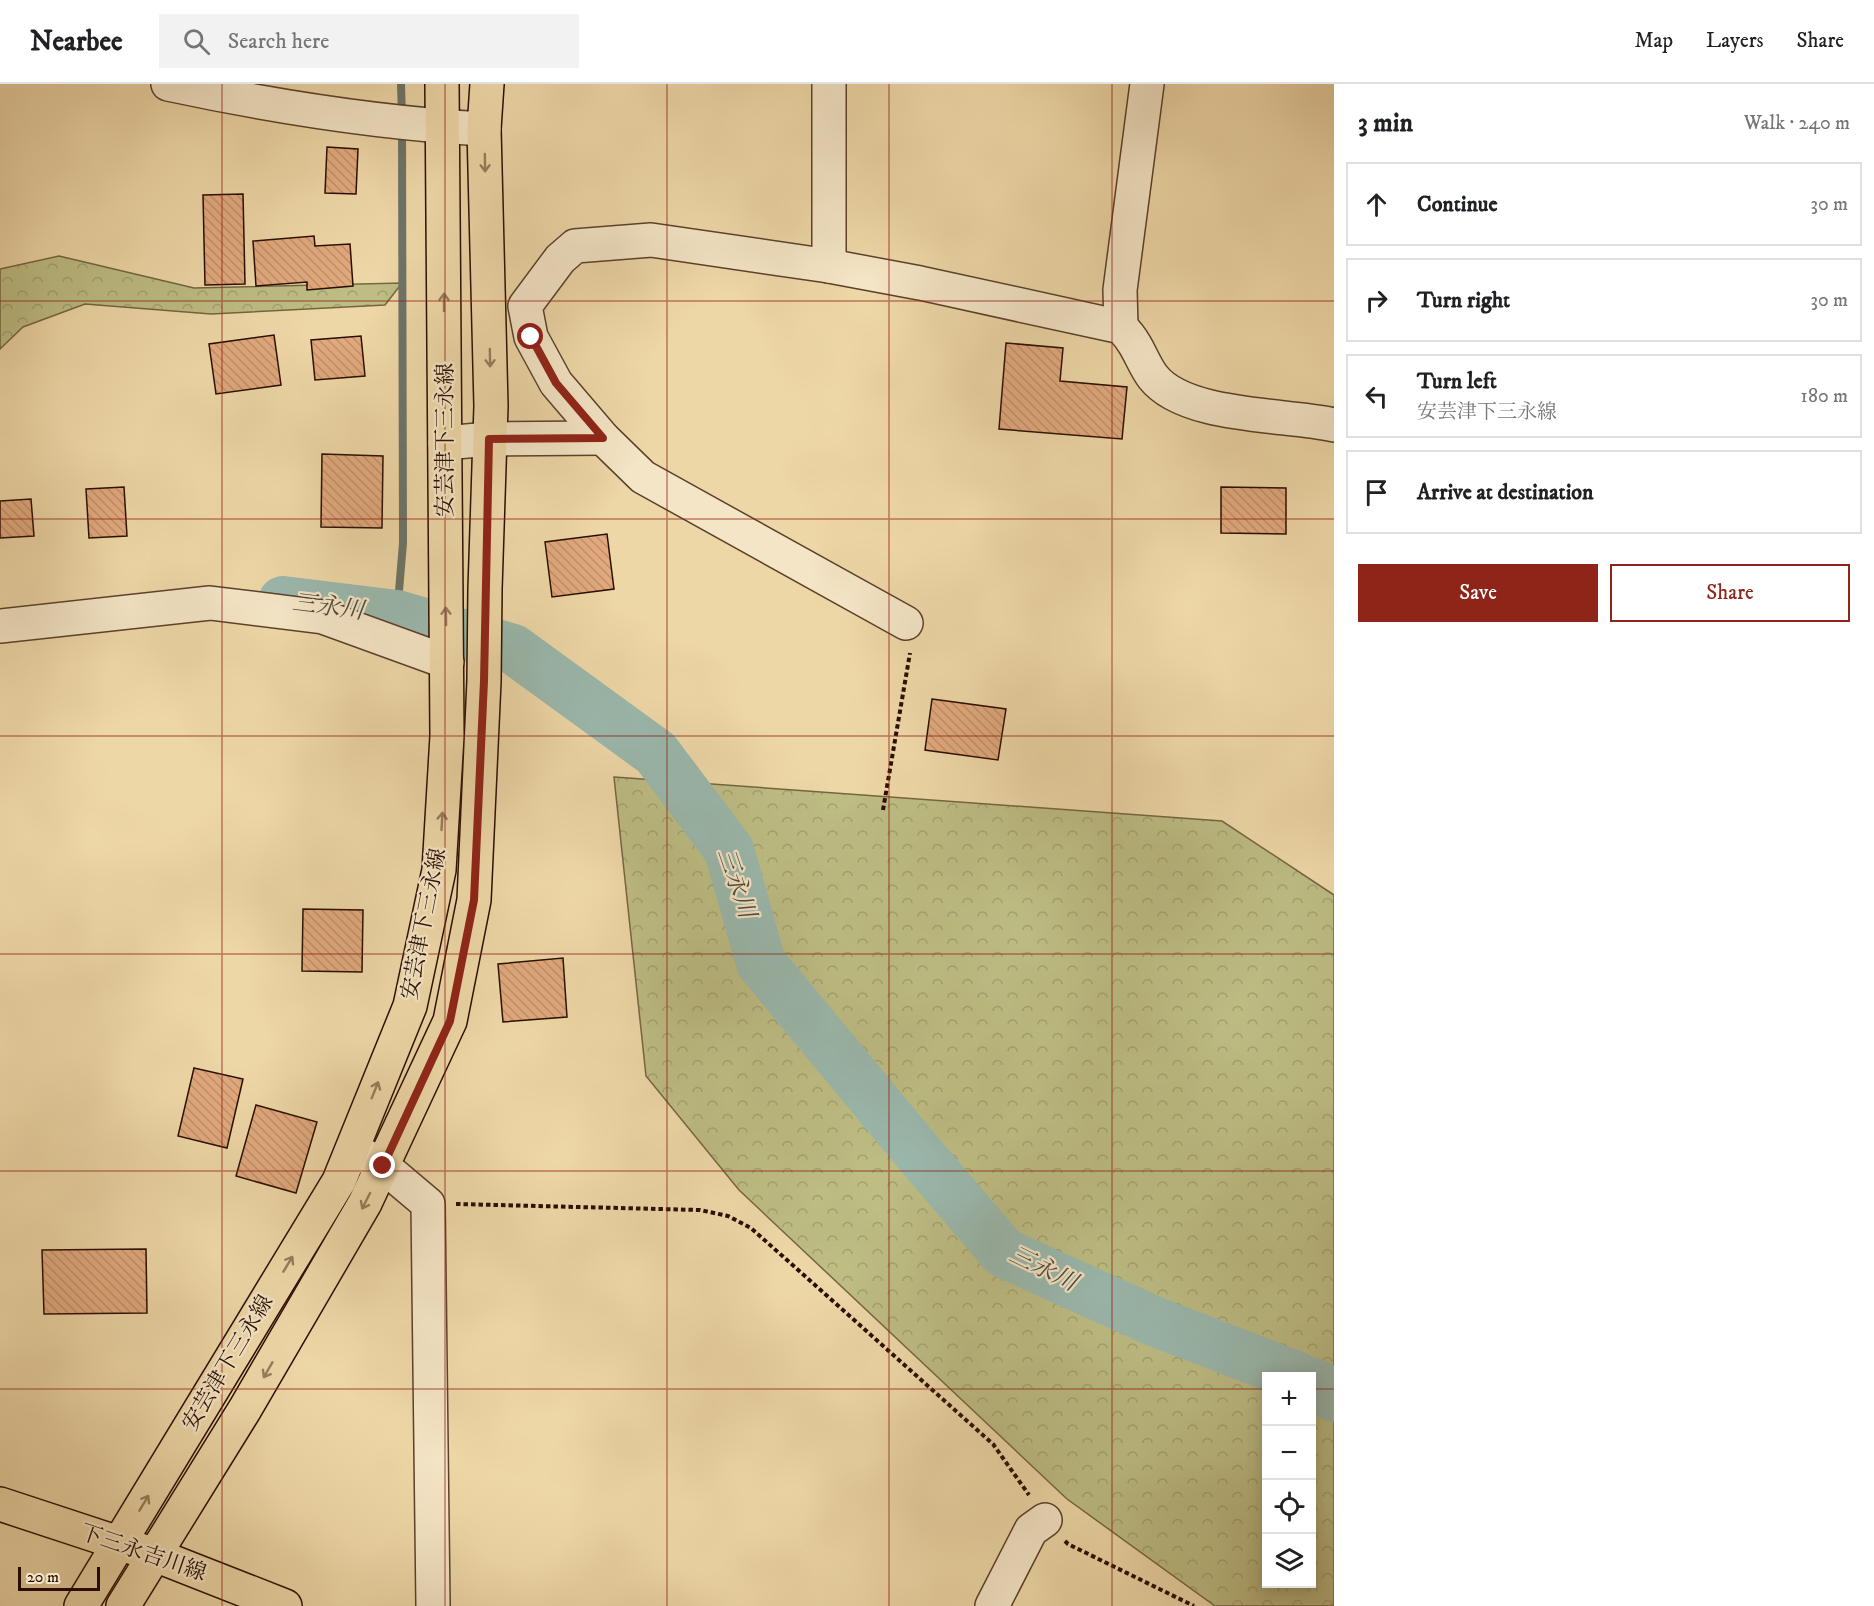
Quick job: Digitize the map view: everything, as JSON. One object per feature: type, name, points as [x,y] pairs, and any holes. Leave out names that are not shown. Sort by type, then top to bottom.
[{"type":"main road","name":"安芸津下三永線","points":[[81,1606],[339,1181],[410,1006],[439,870],[447,736],[445,443],[416,124],[442,84]]},
{"type":"main road","name":"安芸津下三永線","points":[[123,1606],[245,1409],[365,1203],[450,1021],[474,900],[484,681],[491,406],[484,129],[487,84]]},
{"type":"main road","name":"下三永吉川線","points":[[0,1504],[155,1555],[253,1600],[285,1606]]},
{"type":"street","points":[[168,84],[272,104],[416,124],[484,129]]},
{"type":"street","points":[[829,84],[829,267]]},
{"type":"street","points":[[1120,327],[1120,290],[1147,84]]},
{"type":"street","points":[[906,623],[643,477],[603,438],[556,383],[531,337],[525,306],[560,259],[575,246],[651,240],[920,283],[1120,327],[1134,342],[1153,378],[1174,395],[1214,409],[1313,420],[1334,425]]},
{"type":"street","points":[[445,443],[489,439],[603,438]]},
{"type":"street","points":[[0,626],[210,603],[322,617],[447,662]]},
{"type":"street","points":[[351,1149],[383,1166],[428,1204],[433,1606]]},
{"type":"street","points":[[992,1606],[1031,1530],[1046,1520]]},
{"type":"path","points":[[883,810],[912,645],[906,623]]},
{"type":"path","points":[[428,1204],[700,1210],[729,1216],[751,1228],[993,1444],[1046,1520],[1068,1544],[1194,1606]]},
{"type":"green space","points":[[59,256],[194,288],[402,283],[385,305],[211,314],[85,304],[23,327],[0,349],[0,269]]},
{"type":"green space","points":[[614,777],[1222,821],[1334,895],[1334,1606],[1215,1606],[1067,1499],[739,1190],[646,1076]]},
{"type":"building","points":[[327,147],[358,149],[356,194],[325,193]]},
{"type":"building","points":[[243,194],[245,284],[205,285],[203,195]]},
{"type":"building","points":[[314,236],[315,246],[350,244],[353,286],[307,290],[307,282],[256,286],[253,241]]},
{"type":"building","points":[[274,335],[281,385],[216,394],[209,344]]},
{"type":"building","points":[[361,336],[365,376],[315,380],[311,340]]},
{"type":"building","points":[[1006,343],[1063,348],[1060,381],[1127,387],[1122,439],[999,429]]},
{"type":"building","points":[[322,454],[383,456],[382,528],[321,527]]},
{"type":"building","points":[[124,487],[127,536],[89,538],[86,489]]},
{"type":"building","points":[[1221,487],[1286,488],[1286,534],[1221,533]]},
{"type":"building","points":[[31,499],[34,536],[0,538],[0,501]]},
{"type":"building","points":[[607,534],[614,589],[552,597],[545,542]]},
{"type":"building","points":[[932,699],[1006,709],[998,760],[925,750]]},
{"type":"building","points":[[303,909],[363,910],[362,972],[302,971]]},
{"type":"building","points":[[563,958],[567,1017],[503,1022],[498,964]]},
{"type":"building","points":[[194,1068],[243,1079],[227,1148],[178,1136]]},
{"type":"building","points":[[256,1105],[317,1122],[296,1193],[236,1176]]},
{"type":"building","points":[[146,1249],[147,1313],[44,1314],[42,1250]]},
{"type":"waterway","points":[[401,84],[402,117]]},
{"type":"waterway","points":[[397,615],[403,543],[402,129]]},
{"type":"waterway","name":"三永川","points":[[283,601],[397,615],[513,649],[656,753],[729,850],[761,963],[1004,1253],[1156,1322],[1286,1372]]},
{"type":"waterway","name":"三永川","points":[[1316,1384],[1334,1397]]},
{"type":"route","points":[[383,1166],[450,1021],[474,900],[484,681],[489,439],[603,438],[556,383],[531,337]]}]
